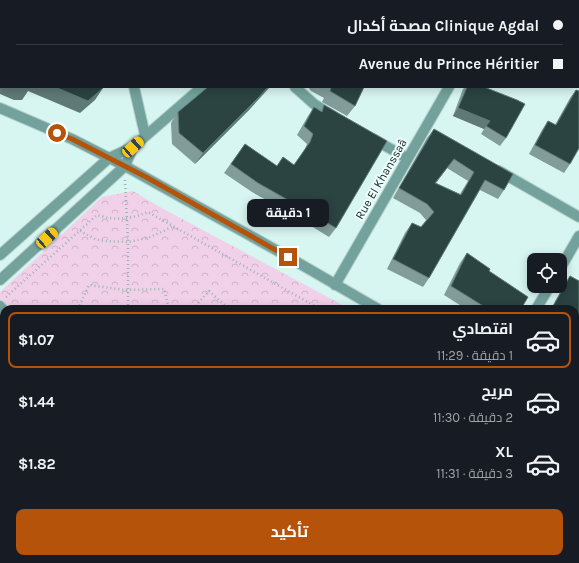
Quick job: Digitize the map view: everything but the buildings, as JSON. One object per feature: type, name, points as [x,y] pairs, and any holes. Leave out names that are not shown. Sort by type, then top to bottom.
[{"type":"street","points":[[134,88],[146,135]]},
{"type":"street","points":[[0,255],[109,158],[133,147],[201,88]]},
{"type":"street","points":[[296,88],[314,104],[340,120]]},
{"type":"street","name":"Rue El Khanssaâ","points":[[335,285],[407,158],[428,131],[449,88]]},
{"type":"street","points":[[0,108],[72,139],[109,158],[269,246],[371,305]]},
{"type":"street","points":[[367,135],[407,158]]},
{"type":"street","points":[[0,280],[124,166],[133,147]]},
{"type":"street","points":[[492,167],[579,217]]},
{"type":"street","points":[[567,257],[579,236]]},
{"type":"street","points":[[538,305],[546,293]]},
{"type":"path","points":[[124,166],[128,242],[128,305]]},
{"type":"path","points":[[6,298],[98,215],[111,218],[127,218],[148,212],[313,305]]},
{"type":"path","points":[[80,232],[103,241],[128,242],[148,238],[173,226]]},
{"type":"path","points":[[80,305],[89,285],[128,290],[164,289],[168,305]]},
{"type":"path","points":[[197,305],[210,291],[225,305]]},
{"type":"green space","points":[[133,191],[158,206],[343,305],[0,305],[0,292],[102,197]]},
{"type":"route","points":[[57,133],[72,139],[146,177],[288,257]]}]
